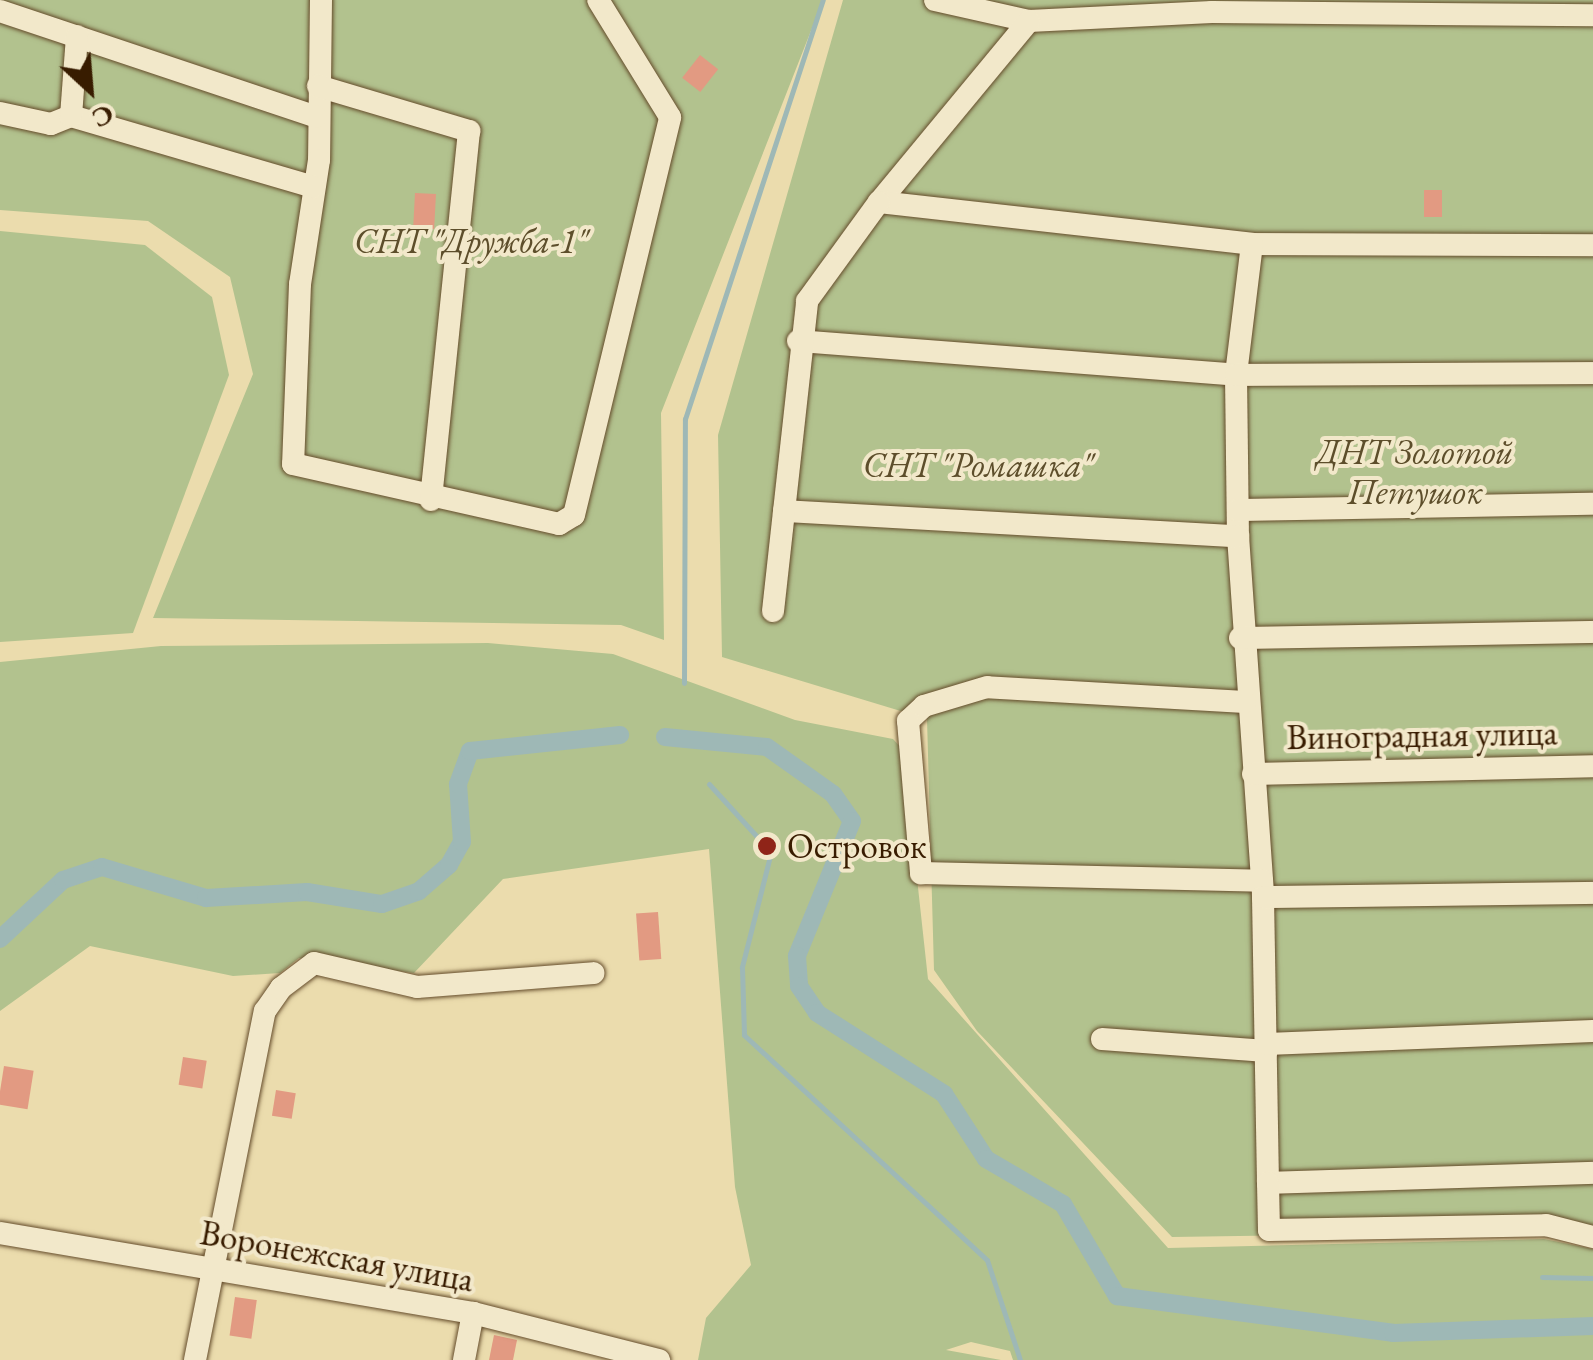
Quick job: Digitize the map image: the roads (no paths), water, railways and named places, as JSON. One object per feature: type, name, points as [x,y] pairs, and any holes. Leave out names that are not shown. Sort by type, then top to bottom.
[{"type":"street","points":[[322,0],[314,187],[300,284],[293,464],[431,500],[559,524],[574,515],[670,117],[598,0]]},
{"type":"street","points":[[935,0],[1030,21],[1212,12],[1593,15]]},
{"type":"street","points":[[0,11],[316,117]]},
{"type":"street","points":[[774,612],[798,342],[808,301],[879,202],[1030,21]]},
{"type":"street","points":[[71,116],[76,36]]},
{"type":"street","points":[[318,86],[469,131],[431,500]]},
{"type":"street","points":[[0,113],[51,124],[71,116],[314,187]]},
{"type":"street","points":[[879,202],[1252,244],[1593,245]]},
{"type":"street","points":[[1252,244],[1236,376],[1238,536],[1240,638],[1263,889],[1269,1230],[1546,1226],[1593,1237]]},
{"type":"street","points":[[798,342],[1236,376],[1593,373]]},
{"type":"street","points":[[1238,510],[1593,504]]},
{"type":"street","points":[[784,511],[1238,536]]},
{"type":"street","points":[[1240,638],[1593,632]]},
{"type":"street","points":[[1245,702],[987,687],[924,706],[908,721],[921,873],[1263,889],[1593,893]]},
{"type":"street","name":"Виноградная улица","points":[[1253,774],[1593,766]]},
{"type":"street","points":[[194,1360],[209,1270],[265,1012],[314,964],[418,987],[594,973]]},
{"type":"street","points":[[1102,1039],[1267,1048],[1593,1031]]},
{"type":"street","points":[[1268,1182],[1593,1173]]},
{"type":"street","name":"Воронежская улица","points":[[0,1233],[473,1313],[659,1360]]},
{"type":"street","points":[[464,1360],[473,1313]]},
{"type":"waterway","points":[[684,683],[685,419],[823,0]]},
{"type":"waterway","points":[[0,939],[63,880],[102,867],[206,898],[307,892],[382,904],[419,891],[449,865],[462,842],[458,784],[470,751],[620,735]]},
{"type":"waterway","points":[[665,737],[767,747],[833,794],[852,821],[797,956],[799,986],[817,1013],[944,1094],[986,1159],[1063,1204],[1117,1296],[1393,1333],[1593,1326]]},
{"type":"waterway","points":[[709,784],[771,852],[742,967],[744,1035],[987,1260],[1020,1360]]},
{"type":"waterway","points":[[1542,1277],[1593,1278]]},
{"type":"place","name":"Островок","points":[[767,846]]},
{"type":"park label","name":"СНТ \"Дружба-1\"","points":[[471,241]]},
{"type":"park label","name":"СНТ \"Ромашка\"","points":[[978,465]]},
{"type":"park label","name":"ДНТ Золотой Петушок","points":[[1415,472]]}]
